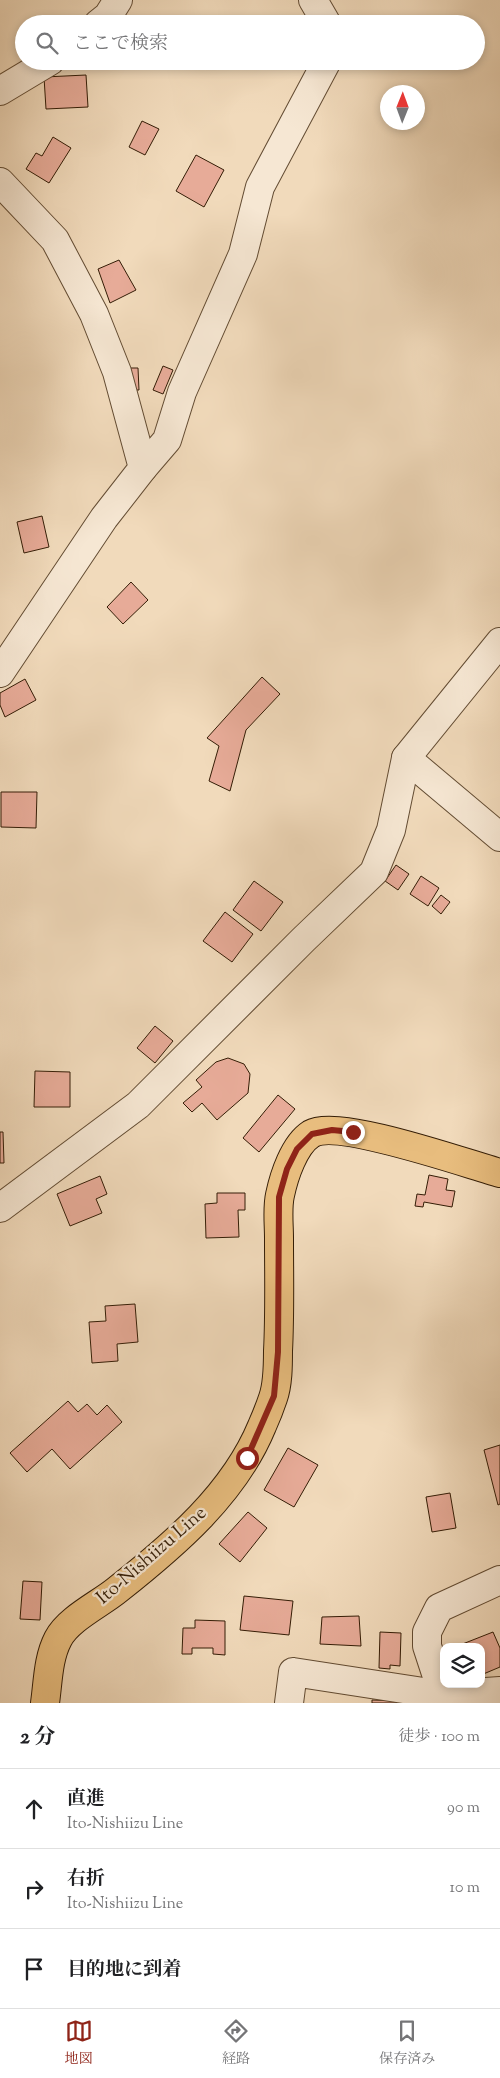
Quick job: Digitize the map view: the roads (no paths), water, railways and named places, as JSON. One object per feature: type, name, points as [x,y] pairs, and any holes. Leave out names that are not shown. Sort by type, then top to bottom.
[{"type":"main road","name":"Ito-Nishiizu Line","points":[[45,1703],[51,1660],[58,1638],[74,1621],[117,1590],[191,1527],[226,1488],[247,1458],[260,1432],[274,1396],[278,1352],[279,1197],[287,1169],[297,1149],[312,1134],[332,1130],[384,1139],[500,1173]]},
{"type":"street","points":[[109,15],[118,0]]},
{"type":"street","points":[[313,0],[322,15]]},
{"type":"street","points":[[0,91],[35,70]]},
{"type":"street","points":[[0,673],[104,518],[167,440],[182,392],[242,254],[260,187],[323,70]]},
{"type":"street","points":[[0,182],[55,240],[94,314],[117,372],[143,468]]},
{"type":"street","points":[[0,1208],[138,1105],[304,939],[374,872],[391,830],[406,758],[500,642]]},
{"type":"street","points":[[406,758],[500,837]]},
{"type":"street","points":[[443,1699],[427,1646],[427,1632],[439,1608],[500,1580]]},
{"type":"street","points":[[289,1703],[293,1672],[443,1699],[500,1691]]}]
